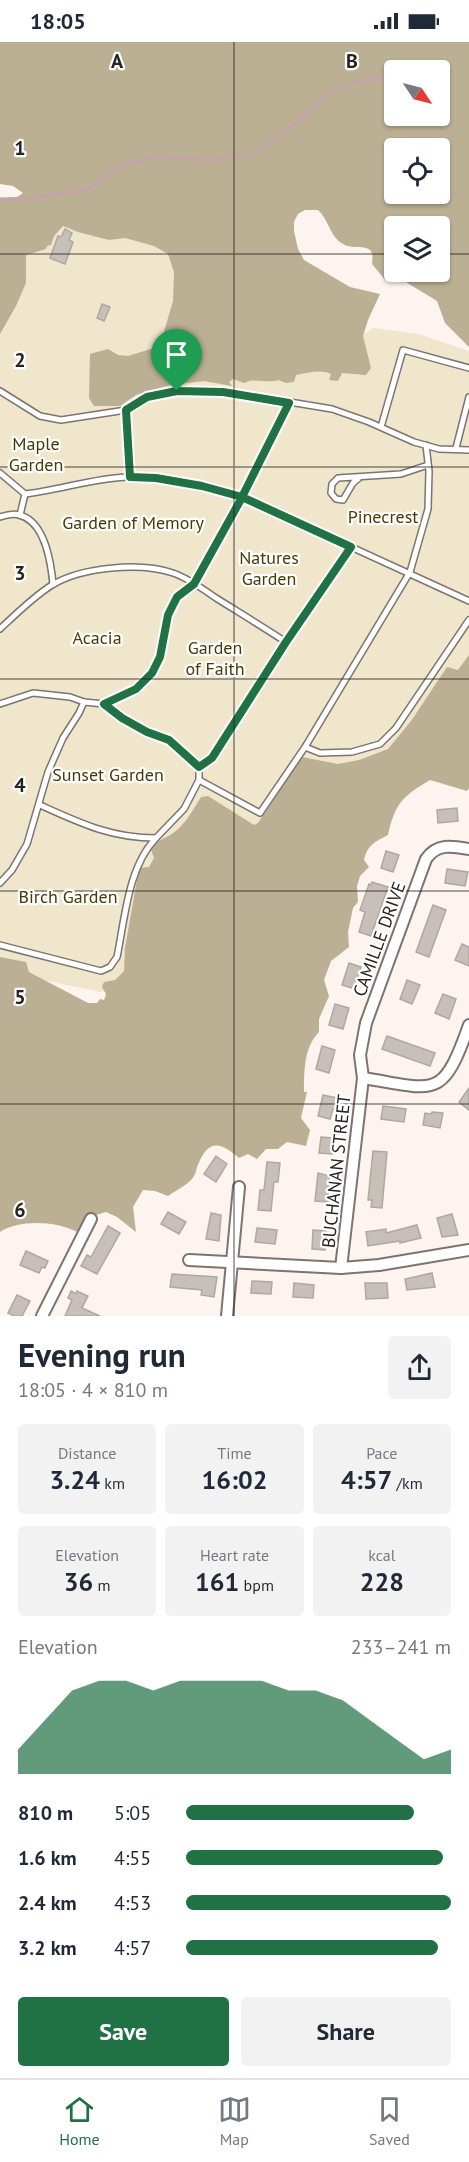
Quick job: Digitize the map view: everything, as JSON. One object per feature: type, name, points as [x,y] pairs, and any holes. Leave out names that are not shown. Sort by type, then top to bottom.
[{"type":"street","name":"CAMILLE DRIVE","points":[[363,1078],[360,1055],[366,1023],[426,859],[431,852],[449,846],[469,849]]},
{"type":"street","name":"BUCHANAN STREET","points":[[341,1268],[363,1078],[420,1087],[432,1086],[441,1082],[452,1066],[469,1025]]},
{"type":"street","points":[[228,1316],[239,1187]]},
{"type":"street","points":[[42,1316],[91,1219]]},
{"type":"street","points":[[189,1260],[341,1268],[379,1265],[469,1250]]},
{"type":"lane","points":[[381,427],[403,350],[469,368]]},
{"type":"lane","points":[[0,391],[40,416],[61,420],[126,410],[147,397],[177,391],[223,392],[332,409],[414,442],[439,448],[469,450]]},
{"type":"lane","points":[[456,448],[469,397]]},
{"type":"lane","points":[[0,704],[33,693],[104,704],[136,689],[152,673],[160,657],[168,615],[177,597],[194,584],[242,497],[289,403]]},
{"type":"lane","points":[[126,410],[130,477]]},
{"type":"lane","points":[[199,780],[260,813],[305,747],[410,572],[428,509],[426,445]]},
{"type":"lane","points":[[359,478],[353,483],[343,500],[336,499],[331,493],[332,484],[338,478],[401,474],[428,465]]},
{"type":"lane","points":[[0,473],[25,494]]},
{"type":"lane","points":[[25,494],[84,482],[130,477],[156,478],[202,486],[242,497],[469,601]]},
{"type":"lane","points":[[20,515],[25,494]]},
{"type":"lane","points":[[0,517],[20,515],[31,521],[43,539],[50,558],[53,584]]},
{"type":"lane","points":[[199,767],[212,758],[286,642],[351,547]]},
{"type":"lane","points":[[0,629],[53,584],[78,574],[113,568],[148,567],[174,573],[286,642]]},
{"type":"lane","points":[[305,747],[320,753],[352,752],[380,744],[396,728],[469,620]]},
{"type":"lane","points":[[0,884],[12,870],[27,844],[40,806],[48,772],[63,738],[84,702]]},
{"type":"lane","points":[[0,945],[101,971],[110,967],[117,957],[137,866],[147,847],[184,809],[199,780],[199,767],[169,740],[147,732],[122,718],[104,704]]},
{"type":"lane","points":[[40,806],[93,828],[136,838],[156,838]]},
{"type":"green space","points":[[46,223],[123,230],[179,254],[165,356],[327,355],[374,328],[419,334],[469,351],[469,656],[409,744],[122,986],[100,992],[0,971],[0,276]]},
{"type":"shaded area","points":[[0,42],[469,42],[469,347],[445,323],[437,301],[406,282],[450,282],[450,216],[384,216],[384,279],[372,264],[371,251],[343,244],[335,237],[318,210],[305,210],[298,214],[294,222],[298,249],[304,260],[350,287],[380,294],[363,336],[371,368],[366,375],[342,373],[338,381],[329,380],[331,374],[314,372],[296,375],[294,382],[286,383],[278,380],[244,383],[233,379],[229,382],[232,386],[204,381],[170,385],[136,395],[120,406],[94,406],[89,398],[90,354],[108,349],[118,355],[128,356],[154,348],[163,335],[173,301],[174,272],[168,254],[154,246],[125,238],[109,240],[63,226],[46,249],[26,255],[26,283],[0,334],[0,200],[17,197],[23,193],[13,186],[0,184]]},
{"type":"shaded area","points":[[469,655],[469,788],[467,791],[430,780],[407,796],[397,808],[388,835],[368,850],[364,860],[369,867],[360,876],[357,886],[358,902],[353,908],[348,932],[349,947],[331,961],[324,980],[329,996],[319,1019],[319,1032],[310,1045],[306,1060],[304,1092],[307,1092],[301,1118],[310,1130],[306,1146],[287,1142],[278,1149],[266,1149],[257,1159],[248,1154],[239,1158],[226,1148],[210,1147],[201,1158],[192,1179],[168,1196],[155,1191],[143,1190],[133,1207],[136,1232],[117,1217],[106,1212],[87,1218],[79,1232],[49,1224],[27,1223],[0,1232],[0,957],[26,962],[29,972],[88,1003],[104,1000],[106,994],[102,987],[104,982],[115,980],[124,971],[125,948],[139,868],[149,867],[154,858],[151,850],[144,846],[165,838],[179,828],[201,797],[208,796],[254,825],[258,823],[302,757],[338,764],[359,760],[388,749],[411,721],[447,667],[458,670]]},
{"type":"building","points":[[65,229],[72,233],[69,240],[73,242],[65,264],[50,258],[58,236],[61,237]]},
{"type":"building","points":[[102,304],[110,307],[104,321],[97,318]]},
{"type":"building","points":[[457,808],[458,821],[438,823],[437,810]]},
{"type":"building","points":[[386,851],[399,855],[393,872],[381,868]]},
{"type":"building","points":[[447,869],[468,872],[465,886],[445,883]]},
{"type":"building","points":[[372,882],[388,887],[371,936],[359,932],[365,912],[360,910],[369,884],[371,885]]},
{"type":"building","points":[[433,905],[446,910],[429,957],[416,952]]},
{"type":"building","points":[[462,944],[469,947],[469,966],[455,960]]},
{"type":"building","points":[[349,963],[361,967],[355,986],[352,988],[342,985]]},
{"type":"building","points":[[407,980],[420,985],[412,1004],[400,999]]},
{"type":"building","points":[[443,994],[456,999],[449,1019],[435,1013]]},
{"type":"building","points":[[335,1004],[349,1008],[343,1029],[329,1025]]},
{"type":"building","points":[[387,1036],[435,1053],[430,1066],[382,1049]]},
{"type":"building","points":[[322,1046],[335,1050],[329,1073],[316,1069]]},
{"type":"building","points":[[469,1088],[469,1110],[459,1102]]},
{"type":"building","points":[[323,1095],[338,1098],[336,1109],[333,1109],[330,1119],[318,1116]]},
{"type":"building","points":[[383,1106],[406,1109],[404,1122],[381,1119]]},
{"type":"building","points":[[432,1112],[443,1113],[440,1128],[423,1125],[425,1113],[431,1114]]},
{"type":"building","points":[[321,1137],[333,1138],[332,1154],[319,1153]]},
{"type":"building","points":[[373,1151],[387,1152],[382,1208],[371,1207],[372,1200],[368,1200]]},
{"type":"building","points":[[216,1156],[227,1164],[216,1182],[204,1174]]},
{"type":"building","points":[[267,1162],[280,1163],[278,1182],[274,1182],[271,1211],[258,1210],[260,1190],[264,1190]]},
{"type":"building","points":[[318,1173],[329,1176],[328,1202],[315,1201]]},
{"type":"building","points":[[168,1212],[186,1222],[179,1234],[161,1224]]},
{"type":"building","points":[[211,1213],[221,1215],[219,1241],[206,1239]]},
{"type":"building","points":[[452,1214],[458,1235],[442,1237],[437,1218]]},
{"type":"building","points":[[417,1225],[421,1238],[400,1243],[400,1241],[368,1246],[366,1232],[386,1229],[386,1233]]},
{"type":"building","points":[[108,1226],[120,1233],[97,1274],[81,1266],[87,1255],[91,1257]]},
{"type":"building","points":[[257,1228],[277,1230],[275,1244],[255,1242]]},
{"type":"building","points":[[313,1230],[326,1231],[325,1250],[312,1249]]},
{"type":"building","points":[[26,1251],[48,1261],[39,1273],[20,1265]]},
{"type":"building","points":[[432,1273],[435,1287],[407,1290],[405,1279]]},
{"type":"building","points":[[172,1274],[217,1277],[214,1297],[201,1295],[202,1290],[170,1287]]},
{"type":"building","points":[[252,1281],[272,1282],[271,1294],[251,1293]]},
{"type":"building","points":[[294,1283],[314,1285],[313,1298],[293,1297]]},
{"type":"building","points":[[365,1283],[387,1283],[388,1298],[366,1299]]},
{"type":"building","points":[[71,1291],[88,1296],[82,1308],[100,1316],[65,1316],[72,1300],[68,1298]]},
{"type":"building","points":[[17,1295],[30,1301],[22,1316],[8,1313]]},
{"type":"waterway","points":[[0,199],[32,198],[87,190],[120,166],[155,157],[211,160],[254,154],[330,93],[355,82],[384,78]]},
{"type":"route","points":[[177,391],[147,397],[126,410],[130,477],[156,478],[202,486],[242,497],[351,547],[286,642],[212,758],[199,767],[169,740],[147,732],[122,718],[104,704],[136,689],[152,673],[160,657],[168,615],[177,597],[194,584],[240,501],[242,497],[265,450],[289,403],[223,392],[177,391]]},
{"type":"park label","name":"Maple Garden","points":[[36,453]]},
{"type":"park label","name":"Pinecrest","points":[[383,516]]},
{"type":"park label","name":"Garden of Memory","points":[[133,522]]},
{"type":"park label","name":"Natures Garden","points":[[269,567]]},
{"type":"park label","name":"Acacia","points":[[97,637]]},
{"type":"park label","name":"Garden of Faith","points":[[215,657]]},
{"type":"park label","name":"Sunset Garden","points":[[108,774]]},
{"type":"park label","name":"Birch Garden","points":[[68,896]]}]
